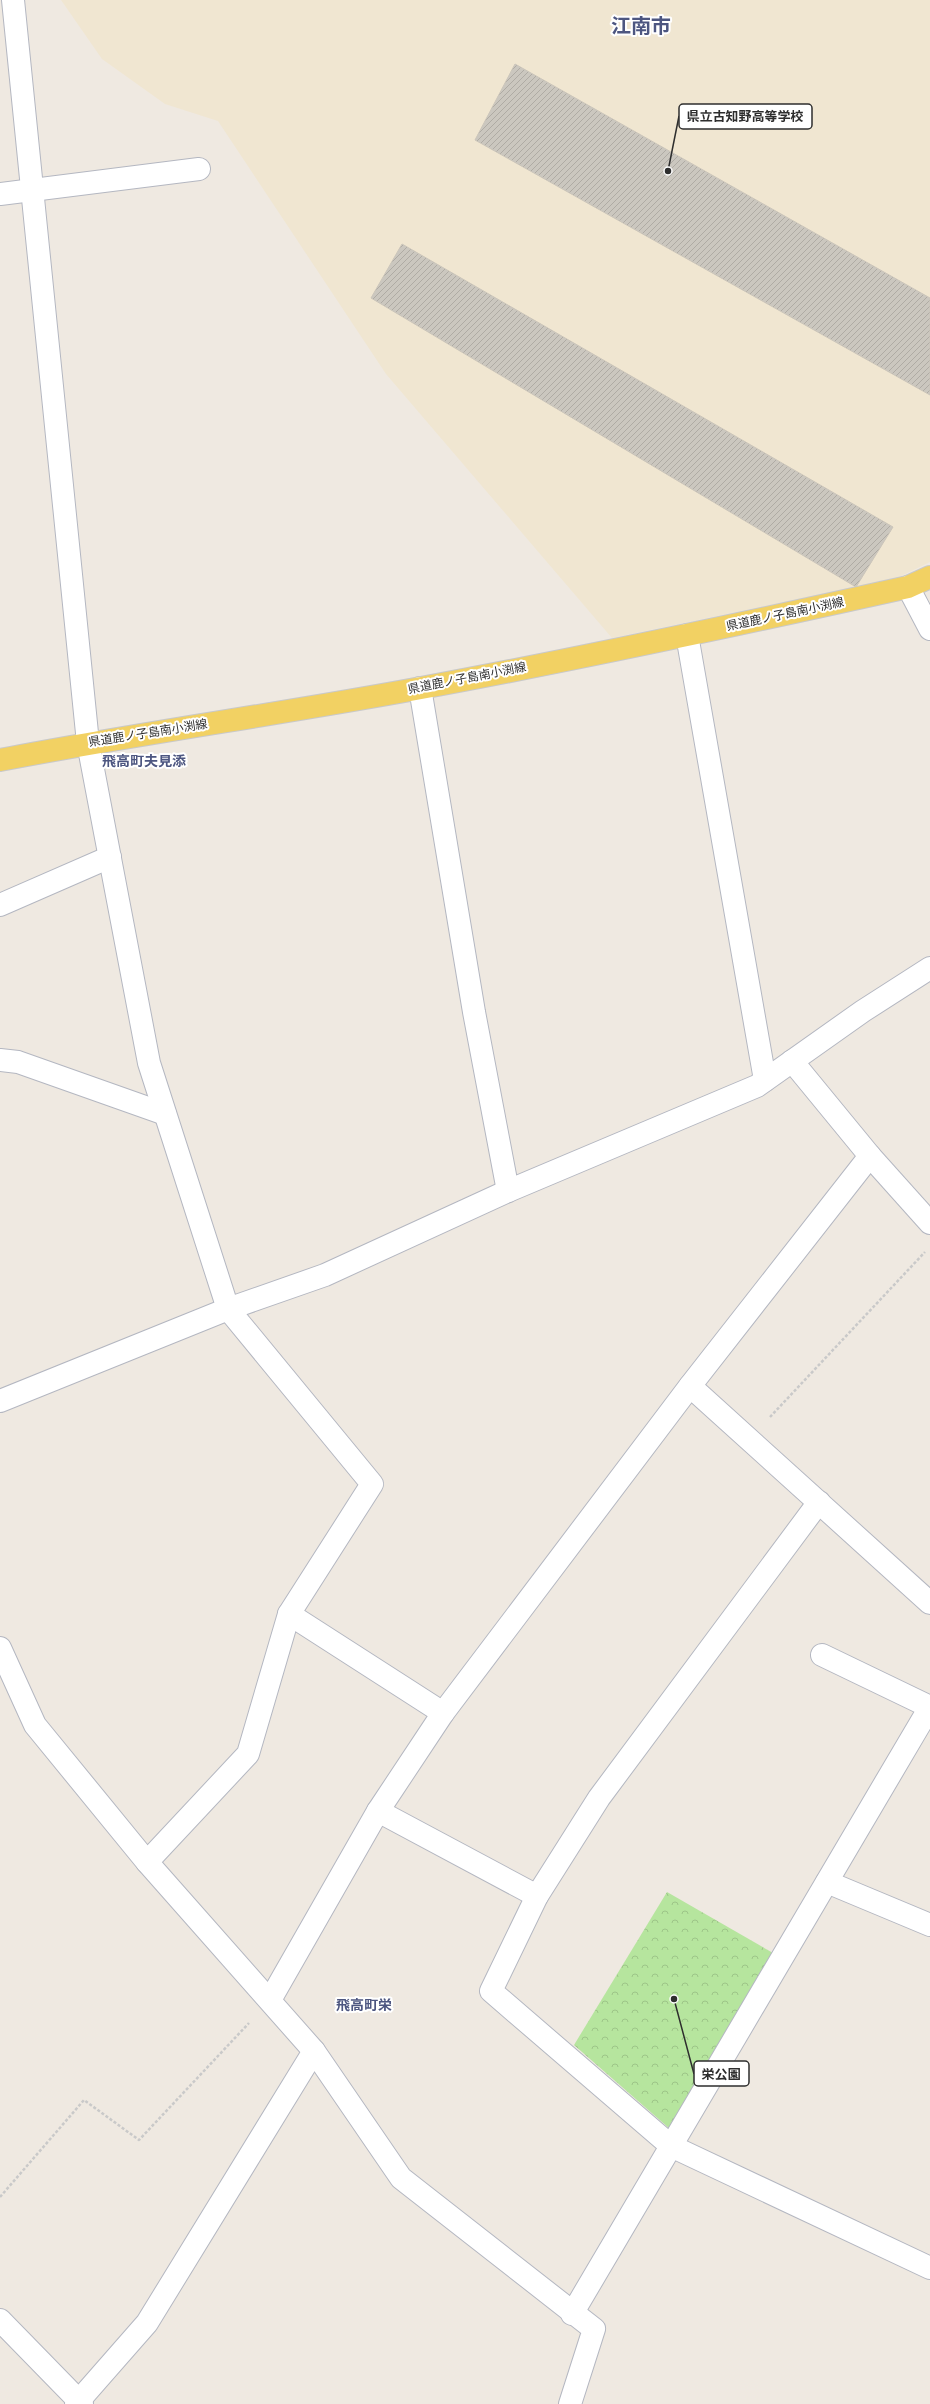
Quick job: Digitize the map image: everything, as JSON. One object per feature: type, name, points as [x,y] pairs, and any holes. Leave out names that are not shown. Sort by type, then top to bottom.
[{"type":"main road","name":"県道鹿ノ子島南小渕線","points":[[0,760],[88,743],[420,688],[687,635],[908,587],[930,577]]},
{"type":"street","points":[[14,0],[88,743],[149,1063],[228,1309],[372,1484],[289,1614],[248,1754],[147,1862]]},
{"type":"street","points":[[0,194],[199,169]]},
{"type":"street","points":[[908,587],[930,629]]},
{"type":"street","points":[[687,635],[765,1080]]},
{"type":"street","points":[[420,688],[474,1012],[508,1191]]},
{"type":"street","points":[[0,905],[110,857]]},
{"type":"street","points":[[0,1401],[228,1309],[325,1275],[508,1191],[757,1086],[863,1011],[930,968]]},
{"type":"street","points":[[0,1060],[18,1062],[165,1114]]},
{"type":"street","points":[[792,1061],[870,1156],[930,1223]]},
{"type":"street","points":[[270,2000],[378,1811],[443,1713],[690,1386],[870,1156]]},
{"type":"street","points":[[690,1386],[930,1603]]},
{"type":"street","points":[[819,1502],[599,1798],[537,1896],[490,1991],[671,2146],[930,2268]]},
{"type":"street","points":[[289,1614],[443,1713]]},
{"type":"street","points":[[0,1648],[35,1725],[147,1862],[314,2050],[401,2178],[572,2314],[594,2329],[570,2404]]},
{"type":"street","points":[[572,2314],[930,1707],[822,1655]]},
{"type":"street","points":[[378,1811],[537,1896]]},
{"type":"street","points":[[827,1882],[930,1925]]},
{"type":"street","points":[[0,2320],[79,2403],[147,2323],[314,2050]]},
{"type":"path","points":[[749,1439],[930,1247]]},
{"type":"path","points":[[0,2197],[84,2100],[139,2140],[270,2000]]},
{"type":"shaded area","points":[[61,0],[930,0],[930,562],[901,576],[856,587],[612,638],[386,374],[218,121],[165,104],[102,59]]},
{"type":"green space","points":[[667,1892],[773,1953],[670,2129],[574,2045]]},
{"type":"building","points":[[515,64],[930,298],[930,395],[475,140]]},
{"type":"building","points":[[402,244],[893,527],[856,587],[371,298]]},
{"type":"place","name":"県立古知野高等学校","points":[[668,171]]},
{"type":"place","name":"栄公園","points":[[674,1999]]},
{"type":"district","name":"江南市","points":[[641,26]]},
{"type":"district","name":"飛高町夫見添","points":[[144,761]]},
{"type":"district","name":"飛高町栄","points":[[364,2005]]}]
